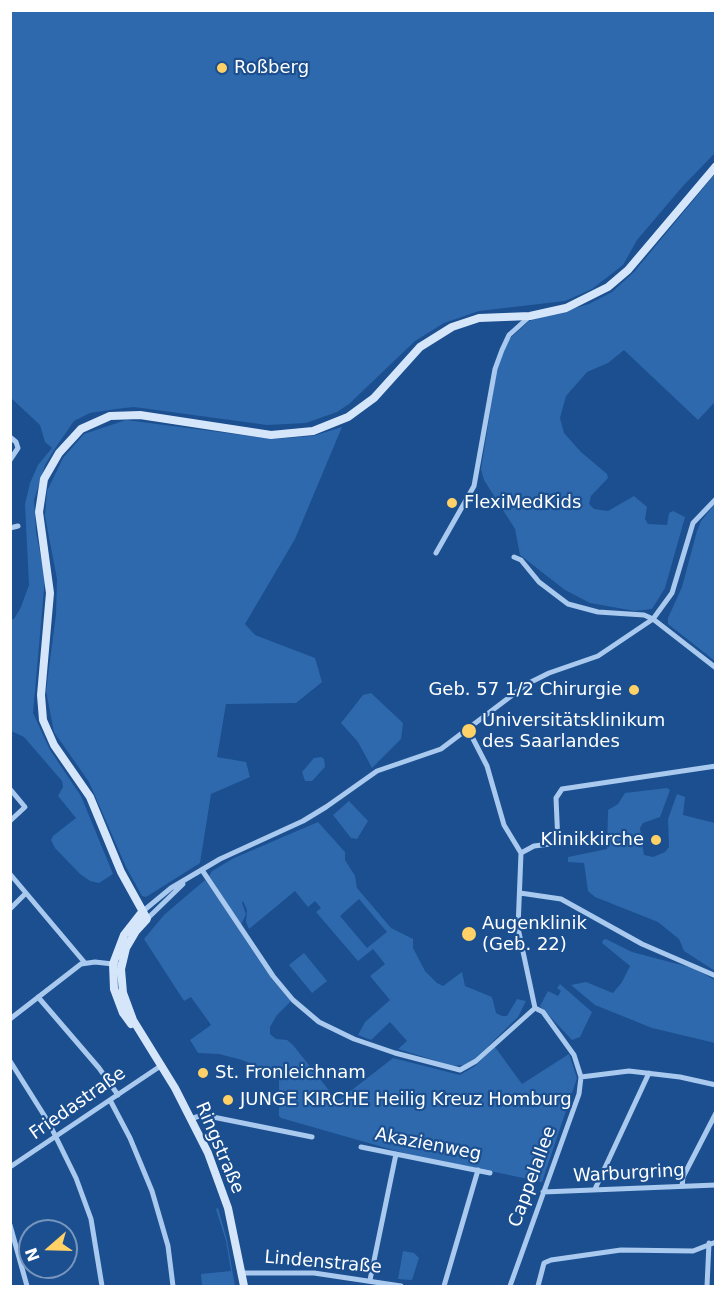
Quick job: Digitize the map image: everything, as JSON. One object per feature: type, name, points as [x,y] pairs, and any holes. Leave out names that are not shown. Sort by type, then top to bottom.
[{"type":"street","points":[[716,166],[628,270],[608,287],[576,304],[530,316],[479,318],[442,332],[420,346],[382,389],[358,411],[312,431],[271,435],[125,414],[92,423],[81,429],[59,453],[44,479],[39,502],[50,593],[41,695],[43,720],[54,745],[90,797],[121,872],[147,919],[184,883],[202,870],[236,850],[303,821],[377,771],[436,752],[469,730],[505,698],[527,684],[598,656],[653,619],[672,593],[693,524],[716,499]]},
{"type":"street","points":[[436,553],[474,486],[495,369],[502,350],[509,335],[530,316]]},
{"type":"street","points":[[10,437],[18,445],[17,451],[10,460]]},
{"type":"street","points":[[10,528],[18,526]]},
{"type":"street","points":[[514,557],[521,560],[539,582],[556,596],[577,608],[644,615],[653,619],[716,668]]},
{"type":"street","points":[[469,730],[487,766],[504,825],[521,853],[518,928],[535,1008]]},
{"type":"street","points":[[521,853],[534,846],[558,843],[557,794],[568,787],[665,775],[716,765]]},
{"type":"street","points":[[10,789],[25,807],[10,821]]},
{"type":"street","points":[[202,870],[273,976],[293,1000],[319,1022],[354,1039],[395,1053],[460,1070],[476,1061],[535,1008]]},
{"type":"street","points":[[10,874],[85,963]]},
{"type":"street","points":[[142,912],[171,888],[184,883]]},
{"type":"street","points":[[10,909],[27,893]]},
{"type":"street","points":[[520,893],[567,901],[642,944],[716,976]]},
{"type":"street","name":"Ringstraße","points":[[142,912],[124,935],[114,989],[118,1003],[129,1022],[140,1032],[193,1118],[227,1204],[244,1287]]},
{"type":"street","name":"Ringstraße","points":[[118,965],[130,939],[147,919]]},
{"type":"street","points":[[10,1019],[85,963],[118,965]]},
{"type":"street","points":[[38,997],[99,1068],[118,1095]]},
{"type":"street","points":[[535,1008],[543,1012],[571,1050],[579,1065],[581,1077],[618,1071],[649,1073],[716,1085]]},
{"type":"street","points":[[10,1061],[56,1137],[76,1178],[91,1219],[102,1287]]},
{"type":"street","name":"Friedastraße","points":[[10,1167],[162,1065]]},
{"type":"street","points":[[596,1189],[649,1073]]},
{"type":"street","name":"Cappelallee","points":[[510,1287],[579,1094],[581,1077]]},
{"type":"street","points":[[110,1101],[130,1138],[152,1191],[168,1246],[173,1287]]},
{"type":"street","points":[[682,1186],[683,1177],[716,1113]]},
{"type":"street","points":[[193,1118],[203,1115],[312,1137]]},
{"type":"street","name":"Akazienweg","points":[[361,1146],[490,1173]]},
{"type":"street","points":[[370,1280],[396,1154]]},
{"type":"street","points":[[444,1287],[478,1170]]},
{"type":"street","name":"Warburgring","points":[[543,1192],[716,1185]]},
{"type":"street","points":[[10,1225],[27,1287]]},
{"type":"street","points":[[538,1287],[544,1263],[621,1250],[693,1251],[712,1243],[707,1287]]},
{"type":"street","name":"Lindenstraße","points":[[242,1273],[314,1274],[370,1280],[401,1287]]},
{"type":"shaded area","points":[[11,11],[715,11],[715,153],[637,240],[623,265],[592,289],[565,301],[479,311],[444,323],[415,341],[349,404],[337,412],[306,423],[267,425],[134,407],[90,413],[74,421],[45,465],[34,500],[36,532],[45,578],[33,713],[50,750],[81,796],[113,874],[99,883],[90,881],[80,874],[55,848],[51,840],[53,836],[76,818],[58,796],[63,787],[62,781],[24,737],[11,731],[11,619],[14,619],[21,607],[29,585],[25,504],[30,483],[38,465],[52,448],[45,442],[40,425],[11,398]]},
{"type":"shaded area","points":[[715,174],[715,402],[698,420],[624,350],[608,363],[587,372],[566,396],[560,418],[564,433],[581,452],[607,474],[608,478],[591,496],[589,504],[594,509],[608,511],[634,496],[647,507],[645,519],[648,524],[667,525],[669,513],[673,511],[685,517],[665,588],[652,609],[635,611],[590,603],[565,590],[520,555],[515,529],[484,480],[481,469],[497,369],[507,341],[529,321],[589,304],[612,292],[634,272]]},
{"type":"shaded area","points":[[126,420],[273,439],[313,436],[342,427],[295,539],[245,624],[255,635],[315,658],[322,682],[296,703],[226,704],[217,757],[246,762],[250,777],[211,794],[200,863],[146,897],[142,896],[126,867],[89,782],[54,732],[46,691],[56,614],[57,579],[45,516],[47,491],[63,458],[84,434]]},
{"type":"shaded area","points":[[715,504],[715,661],[668,624],[668,618],[682,587],[701,521]]},
{"type":"shaded area","points":[[371,693],[403,723],[401,739],[372,768],[358,742],[341,723],[363,695]]},
{"type":"shaded area","points":[[314,758],[324,759],[325,767],[312,781],[305,781],[302,772]]},
{"type":"shaded area","points":[[667,788],[670,790],[660,817],[643,823],[640,828],[644,855],[653,857],[665,852],[669,847],[668,819],[677,794],[685,797],[683,815],[715,823],[715,971],[684,951],[679,939],[658,922],[595,897],[588,891],[584,863],[568,862],[568,857],[607,849],[608,810],[618,804],[625,793]]},
{"type":"shaded area","points":[[349,801],[368,821],[357,839],[351,838],[333,815]]},
{"type":"shaded area","points":[[318,822],[345,852],[345,860],[355,876],[357,888],[391,928],[413,939],[413,948],[425,971],[437,983],[443,986],[462,972],[465,986],[492,997],[496,1013],[502,1016],[507,1016],[517,999],[526,1001],[518,1017],[475,1059],[464,1065],[453,1066],[398,1049],[407,1041],[390,1022],[371,1040],[358,1035],[365,1022],[390,1000],[370,976],[385,964],[373,949],[358,961],[316,912],[321,908],[315,901],[308,907],[295,891],[249,929],[246,922],[247,910],[243,901],[246,914],[241,925],[209,876],[212,871],[234,858]],"holes":[[[359,899],[387,932],[367,948],[340,916]]]},
{"type":"shaded area","points":[[205,880],[291,1001],[277,1015],[270,1027],[270,1034],[276,1039],[287,1040],[293,1045],[339,1100],[393,1058],[460,1075],[475,1066],[495,1047],[522,1084],[569,1054],[577,1078],[542,1182],[400,1152],[281,1118],[279,1116],[279,1077],[274,1073],[242,1060],[219,1054],[198,1053],[190,1040],[211,1025],[191,997],[184,1001],[144,939],[164,915]]},
{"type":"shaded area","points":[[606,939],[632,952],[693,968],[715,980],[715,1043],[652,1028],[595,1005],[571,985],[586,982],[613,993],[622,982],[630,966],[602,943]]},
{"type":"shaded area","points":[[304,953],[327,981],[312,993],[289,965]]},
{"type":"shaded area","points":[[560,984],[592,1012],[580,1037],[572,1040],[540,1006],[548,991],[558,996],[561,991],[557,988]]},
{"type":"shaded area","points":[[218,1208],[227,1240],[235,1286],[202,1286],[201,1274],[231,1271],[226,1241],[216,1209]]},
{"type":"shaded area","points":[[403,1251],[414,1253],[419,1258],[412,1280],[398,1279]]},
{"type":"place","name":"Roßberg","points":[[222,68]]},
{"type":"place","name":"FlexiMedKids","points":[[452,503]]},
{"type":"place","name":"Geb. 57 1/2 Chirurgie","points":[[634,690]]},
{"type":"place","name":"Universitätsklinikum des Saarlandes","points":[[469,731]]},
{"type":"place","name":"Klinikkirche","points":[[656,840]]},
{"type":"place","name":"Augenklinik (Geb. 22)","points":[[469,934]]},
{"type":"place","name":"St. Fronleichnam","points":[[203,1073]]},
{"type":"place","name":"JUNGE KIRCHE Heilig Kreuz Homburg","points":[[228,1100]]}]
